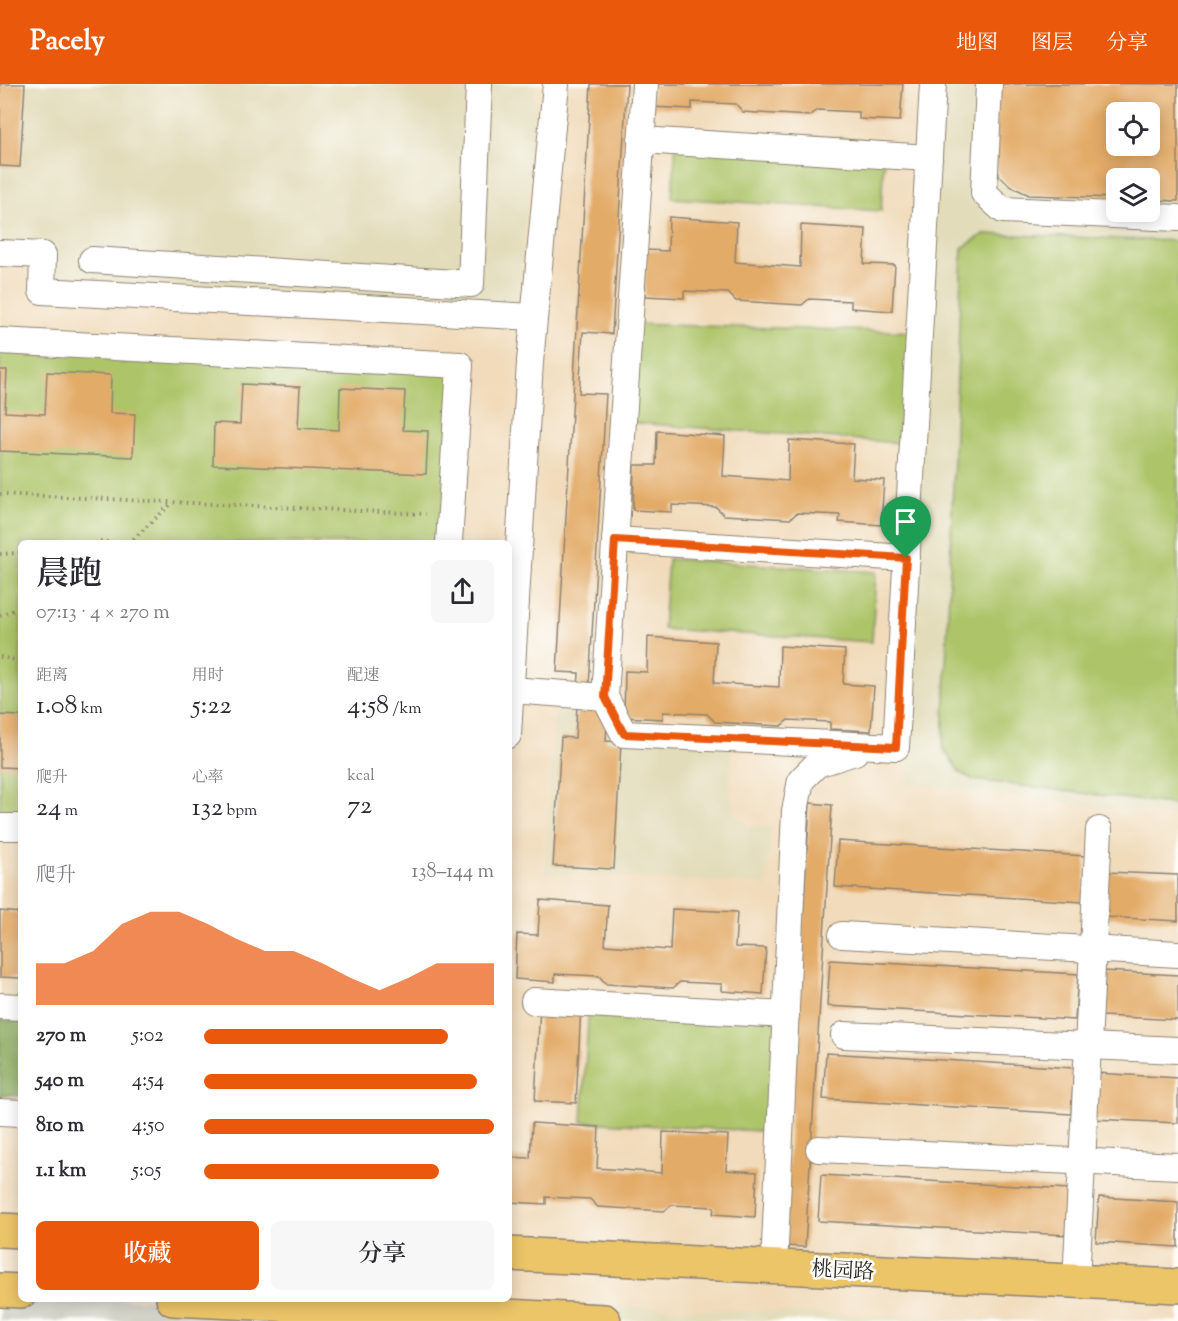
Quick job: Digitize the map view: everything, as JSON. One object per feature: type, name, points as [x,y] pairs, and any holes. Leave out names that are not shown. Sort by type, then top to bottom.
[{"type":"main road","points":[[0,1230],[18,1231]]},
{"type":"main road","name":"桃园路","points":[[512,1254],[1178,1286]]},
{"type":"main road","points":[[0,1290],[18,1291]]},
{"type":"main road","points":[[243,1302],[476,1312],[604,1321]]},
{"type":"street","points":[[92,260],[471,284],[479,84]]},
{"type":"street","points":[[512,672],[529,374],[556,84]]},
{"type":"street","points":[[645,84],[605,697],[624,734],[896,747],[933,84]]},
{"type":"street","points":[[989,84],[984,194],[1002,210],[1178,218]]},
{"type":"street","points":[[641,140],[929,158]]},
{"type":"street","points":[[0,253],[43,255],[42,291],[534,317]]},
{"type":"street","points":[[0,341],[460,364],[450,540]]},
{"type":"street","points":[[615,540],[906,558]]},
{"type":"street","points":[[512,690],[605,697]]},
{"type":"street","points":[[774,1267],[795,811],[801,780],[817,764],[873,746]]},
{"type":"street","points":[[0,826],[18,827]]},
{"type":"street","points":[[1076,1281],[1099,830]]},
{"type":"street","points":[[842,935],[1178,954]]},
{"type":"street","points":[[534,1001],[786,1015]]},
{"type":"street","points":[[0,1006],[18,1008]]},
{"type":"street","points":[[844,1035],[1178,1050]]},
{"type":"street","points":[[0,1112],[18,1113]]},
{"type":"street","points":[[819,1149],[1178,1166]]},
{"type":"path","points":[[0,494],[451,515]]},
{"type":"path","points":[[132,540],[172,502]]},
{"type":"path","points":[[0,554],[18,553]]},
{"type":"path","points":[[0,615],[18,610]]},
{"type":"path","points":[[0,657],[18,660]]},
{"type":"shaded area","points":[[0,84],[536,84],[518,317],[42,291],[43,255],[0,253]]},
{"type":"shaded area","points":[[941,84],[1178,84],[1178,817],[908,783]]},
{"type":"shaded area","points":[[556,693],[624,734],[733,739],[730,791],[734,814],[746,825],[771,827],[766,885],[545,873]]},
{"type":"shaded area","points":[[0,1294],[18,1298],[18,1302],[180,1302],[475,1315],[475,1321],[0,1321]]},
{"type":"shaded area","points":[[557,1304],[1015,1321],[475,1321]]},
{"type":"green space","points":[[677,128],[885,141],[881,211],[672,198]]},
{"type":"green space","points":[[984,234],[1178,241],[1178,805],[974,780],[960,773],[943,748],[962,248]]},
{"type":"green space","points":[[629,324],[919,332],[913,444],[623,422]]},
{"type":"green space","points":[[0,341],[460,365],[451,540],[18,540],[18,827],[0,827]]},
{"type":"green space","points":[[668,559],[876,572],[872,642],[663,629]]},
{"type":"green space","points":[[589,1003],[786,1015],[781,1132],[582,1122]]},
{"type":"green space","points":[[0,1020],[18,1021],[18,1096],[0,1095]]},
{"type":"building","points":[[0,84],[25,84],[20,167],[0,166]]},
{"type":"building","points":[[591,84],[627,84],[612,334],[583,332],[579,393],[606,394],[588,704],[608,706],[606,741],[621,742],[614,869],[553,866],[561,737],[575,738],[579,673],[557,672]]},
{"type":"building","points":[[653,84],[903,84],[900,121],[859,119],[859,112],[817,110],[810,116],[743,112],[736,104],[692,102],[692,109],[652,107]]},
{"type":"building","points":[[998,84],[1178,84],[1178,201],[1160,200],[1160,168],[1106,168],[1106,198],[1029,195],[1010,186],[999,175],[995,157]]},
{"type":"building","points":[[669,217],[737,222],[735,262],[800,267],[801,225],[866,229],[864,264],[895,265],[892,311],[851,308],[851,301],[809,299],[802,305],[736,301],[728,293],[684,291],[684,298],[645,296],[646,250],[668,251]]},
{"type":"building","points":[[0,370],[7,370],[5,412],[45,414],[47,372],[111,375],[110,413],[135,414],[133,457],[0,451]]},
{"type":"building","points":[[242,384],[300,387],[298,428],[339,430],[340,388],[405,391],[403,430],[428,431],[426,474],[213,465],[214,423],[240,424]]},
{"type":"building","points":[[657,431],[725,436],[723,476],[788,481],[789,440],[854,444],[852,478],[884,480],[881,525],[839,522],[840,515],[797,513],[790,519],[724,515],[716,507],[672,505],[672,512],[633,510],[634,465],[656,465]]},
{"type":"building","points":[[648,637],[716,642],[714,683],[779,687],[780,646],[845,650],[843,684],[874,686],[871,731],[830,729],[830,722],[788,720],[781,726],[715,722],[707,714],[663,712],[663,719],[624,717],[625,671],[647,672]]},
{"type":"building","points":[[0,715],[18,716],[18,768],[0,767]]},
{"type":"building","points":[[810,803],[832,805],[805,1247],[783,1246]]},
{"type":"building","points":[[838,841],[1086,856],[1083,902],[835,887]]},
{"type":"building","points":[[1107,872],[1178,875],[1178,921],[1105,917]]},
{"type":"building","points":[[540,900],[608,905],[605,945],[670,950],[672,909],[737,912],[735,947],[766,948],[763,994],[722,991],[722,984],[680,982],[673,988],[606,984],[599,976],[555,974],[555,982],[515,979],[517,934],[538,935]]},
{"type":"building","points":[[0,911],[18,913],[18,978],[0,977]]},
{"type":"building","points":[[830,960],[1078,974],[1075,1020],[827,1006]]},
{"type":"building","points":[[1104,971],[1178,975],[1178,1020],[1102,1016]]},
{"type":"building","points":[[540,1005],[581,1007],[576,1103],[535,1101]]},
{"type":"building","points":[[826,1053],[1074,1068],[1071,1114],[823,1099]]},
{"type":"building","points":[[1095,1073],[1178,1078],[1178,1123],[1093,1119]]},
{"type":"building","points":[[532,1123],[599,1127],[597,1168],[662,1173],[663,1132],[728,1135],[726,1170],[757,1172],[755,1217],[713,1214],[714,1207],[672,1205],[664,1211],[598,1207],[590,1199],[546,1197],[546,1204],[512,1202],[512,1157],[530,1158]]},
{"type":"building","points":[[821,1175],[1069,1189],[1067,1235],[818,1221]]},
{"type":"building","points":[[1099,1197],[1178,1202],[1178,1247],[1096,1242]]},
{"type":"route","points":[[615,540],[906,558],[896,747],[624,734],[605,697],[615,540]]}]
